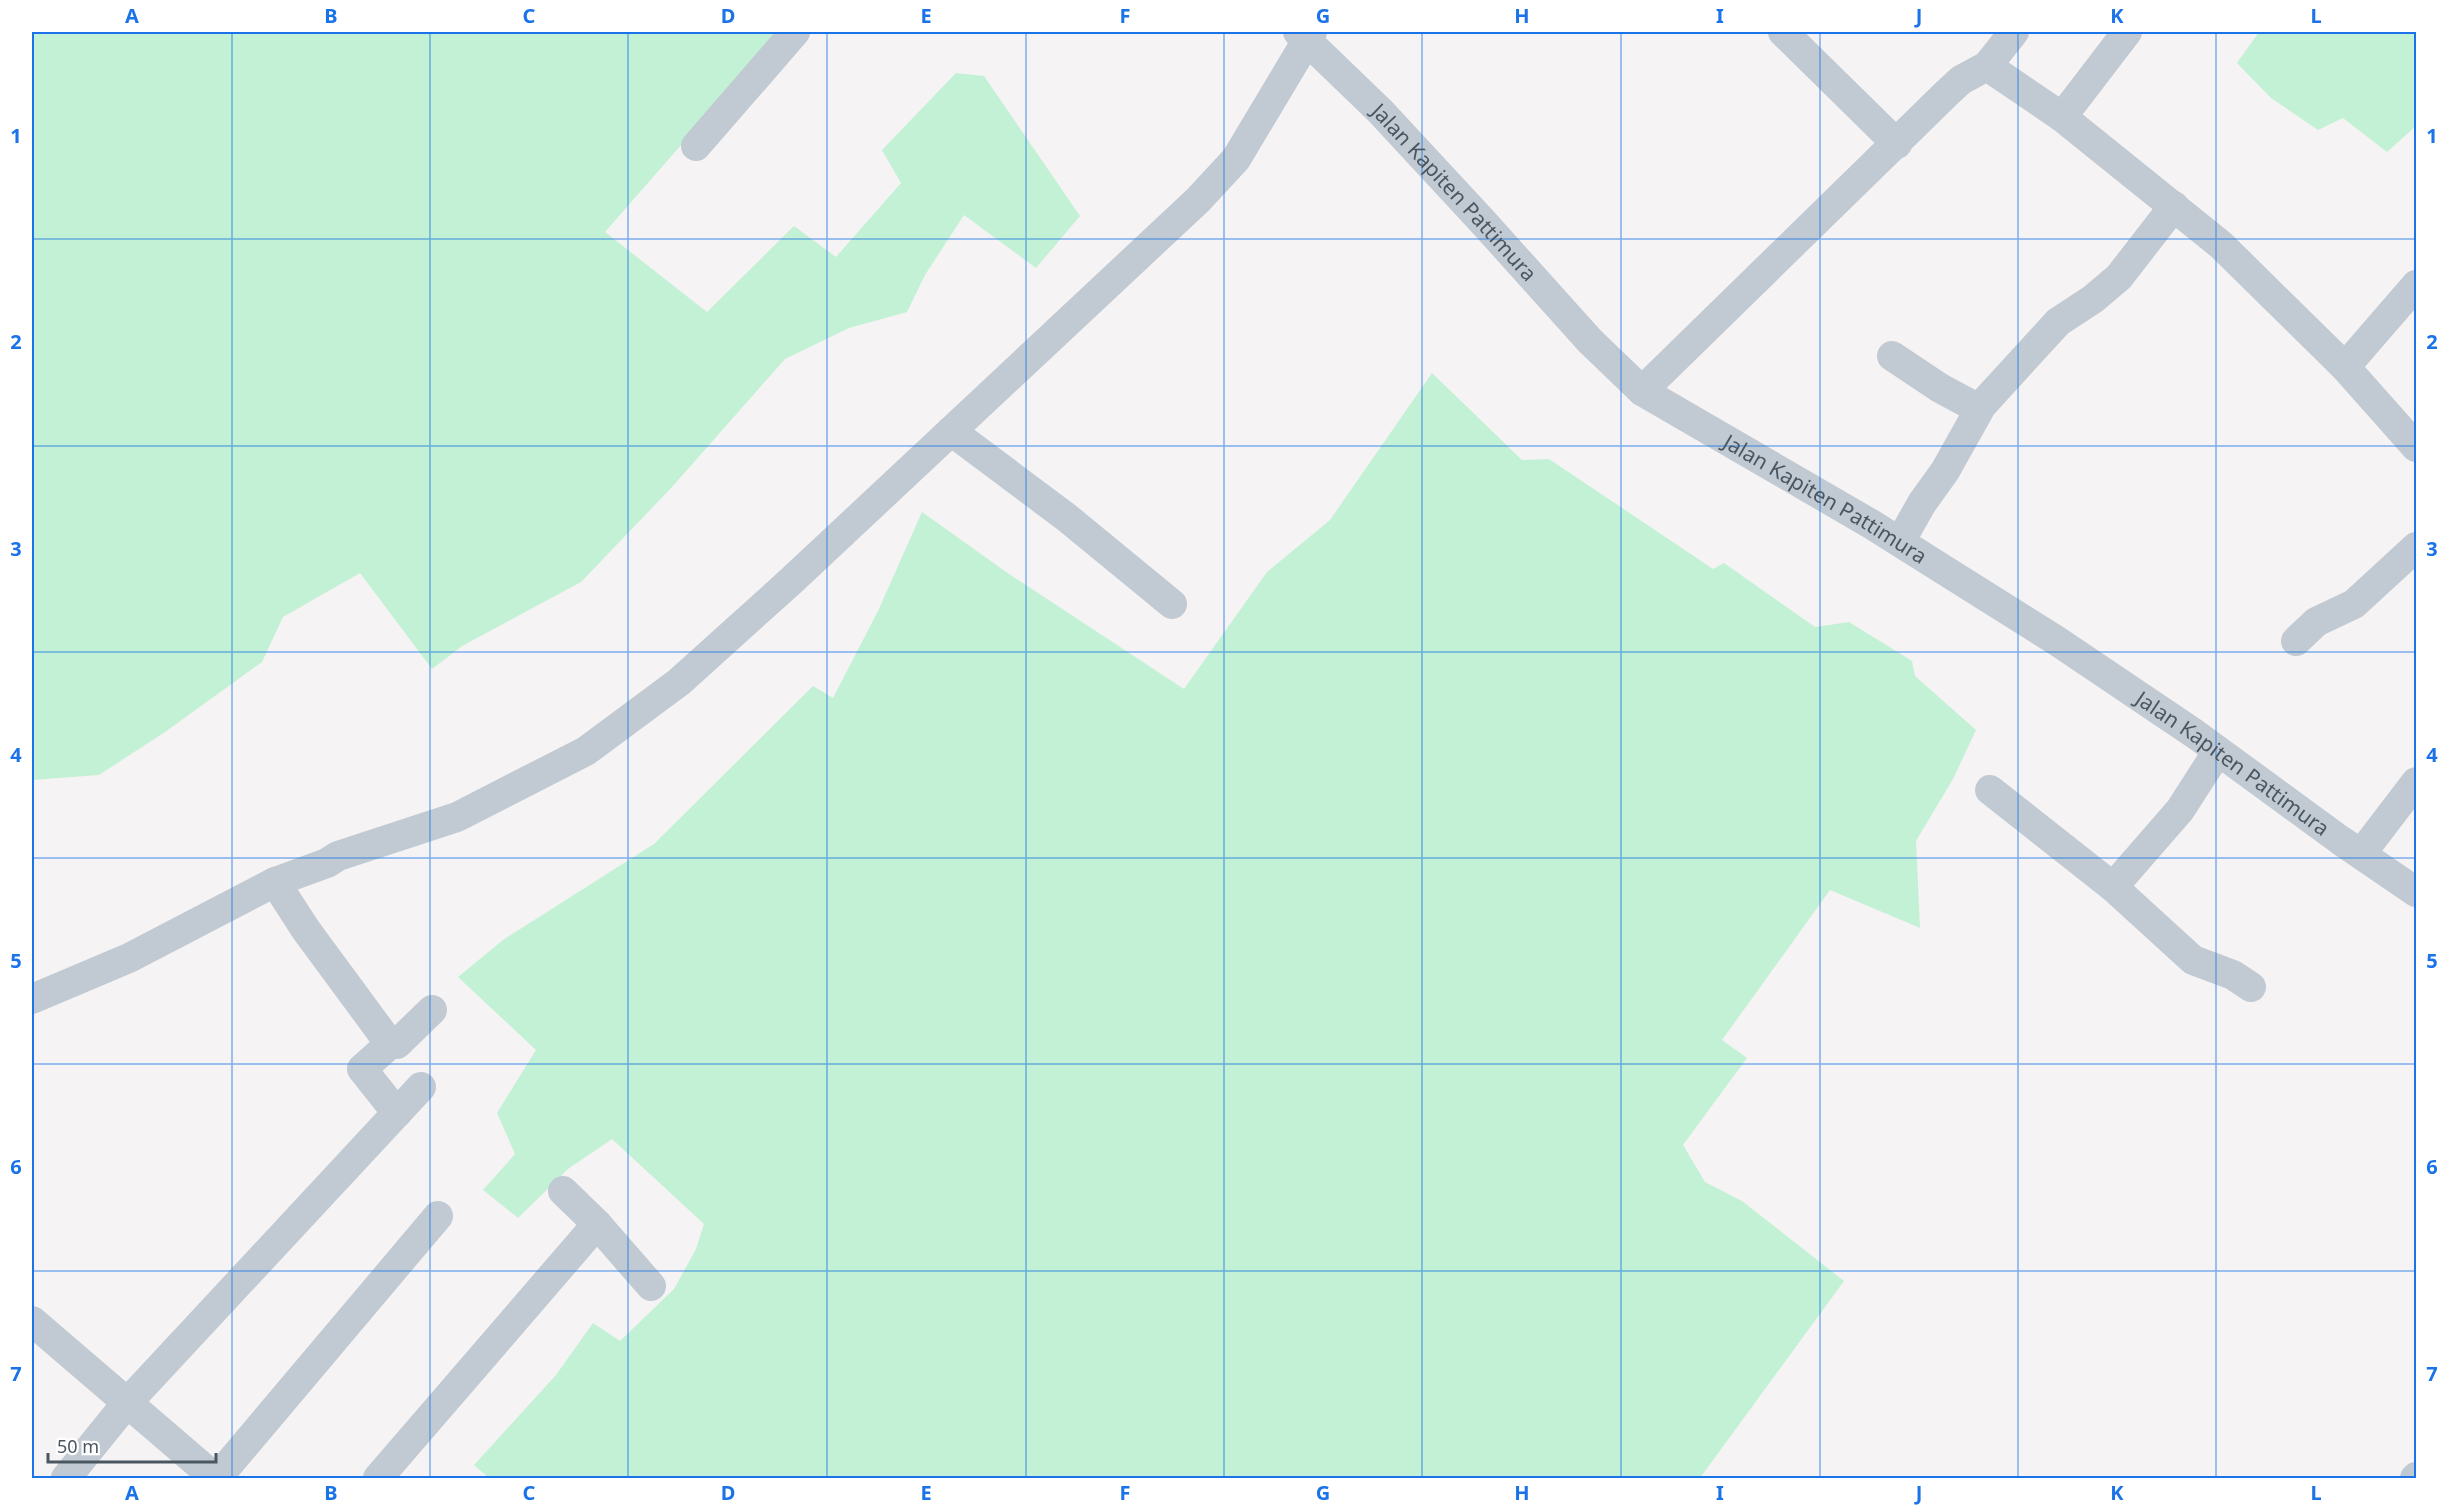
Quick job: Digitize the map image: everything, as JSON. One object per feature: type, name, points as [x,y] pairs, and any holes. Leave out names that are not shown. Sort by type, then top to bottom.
[{"type":"street","points":[[696,146],[795,32]]},
{"type":"street","points":[[1783,32],[1897,144]]},
{"type":"street","points":[[1642,391],[1961,80],[1987,66],[2014,32]]},
{"type":"street","points":[[2062,117],[2127,32]]},
{"type":"street","points":[[32,999],[129,958],[275,882],[457,817],[586,751],[679,682],[1198,200],[1236,159],[1306,34]]},
{"type":"street","name":"Jalan Kapiten Pattimura","points":[[1306,34],[1380,111],[1590,340],[1642,391],[1900,542],[2067,648],[2218,750],[2361,855],[2416,892]]},
{"type":"street","points":[[1987,66],[2062,117],[2222,245],[2345,367],[2416,447]]},
{"type":"street","points":[[1900,542],[1922,503],[1945,471],[1979,409],[2058,322],[2094,299],[2119,277],[2174,206]]},
{"type":"street","points":[[2345,367],[2416,285]]},
{"type":"street","points":[[1892,356],[1940,388],[1979,409]]},
{"type":"street","points":[[951,431],[1066,517],[1172,604]]},
{"type":"street","points":[[2296,641],[2306,629],[2322,618],[2334,615],[2354,604],[2416,546]]},
{"type":"street","points":[[2114,887],[2180,810],[2218,750]]},
{"type":"street","points":[[2361,855],[2416,782]]},
{"type":"street","points":[[1990,790],[2114,887],[2193,960],[2233,975],[2251,987]]},
{"type":"street","points":[[275,882],[299,921],[390,1044]]},
{"type":"street","points":[[397,1113],[362,1069],[390,1044],[397,1044],[432,1010]]},
{"type":"street","points":[[66,1479],[126,1404],[421,1087]]},
{"type":"street","points":[[563,1191],[597,1224],[651,1286]]},
{"type":"street","points":[[32,1321],[216,1479],[438,1216]]},
{"type":"street","points":[[378,1479],[597,1224]]},
{"type":"green space","points":[[32,32],[780,32],[605,232],[707,312],[794,226],[836,257],[901,183],[882,150],[956,73],[984,76],[1080,216],[1036,268],[964,215],[925,275],[907,312],[849,328],[785,359],[672,487],[581,582],[462,646],[432,669],[360,573],[283,617],[262,662],[165,732],[99,775],[32,780]]},
{"type":"green space","points":[[2259,32],[2416,32],[2416,126],[2387,152],[2343,118],[2318,130],[2271,98],[2237,63]]},
{"type":"green space","points":[[1432,373],[1522,460],[1549,459],[1713,569],[1724,563],[1815,627],[1849,622],[1912,661],[1915,676],[1976,730],[1953,779],[1916,841],[1920,928],[1830,890],[1722,1040],[1747,1058],[1683,1145],[1705,1182],[1742,1201],[1844,1281],[1700,1478],[489,1478],[474,1465],[556,1375],[593,1323],[620,1341],[674,1289],[696,1249],[704,1224],[612,1139],[568,1169],[518,1218],[483,1190],[515,1154],[497,1113],[536,1050],[458,977],[503,940],[654,844],[813,686],[833,698],[878,611],[922,512],[1009,574],[1184,689],[1267,572],[1330,520]]}]
